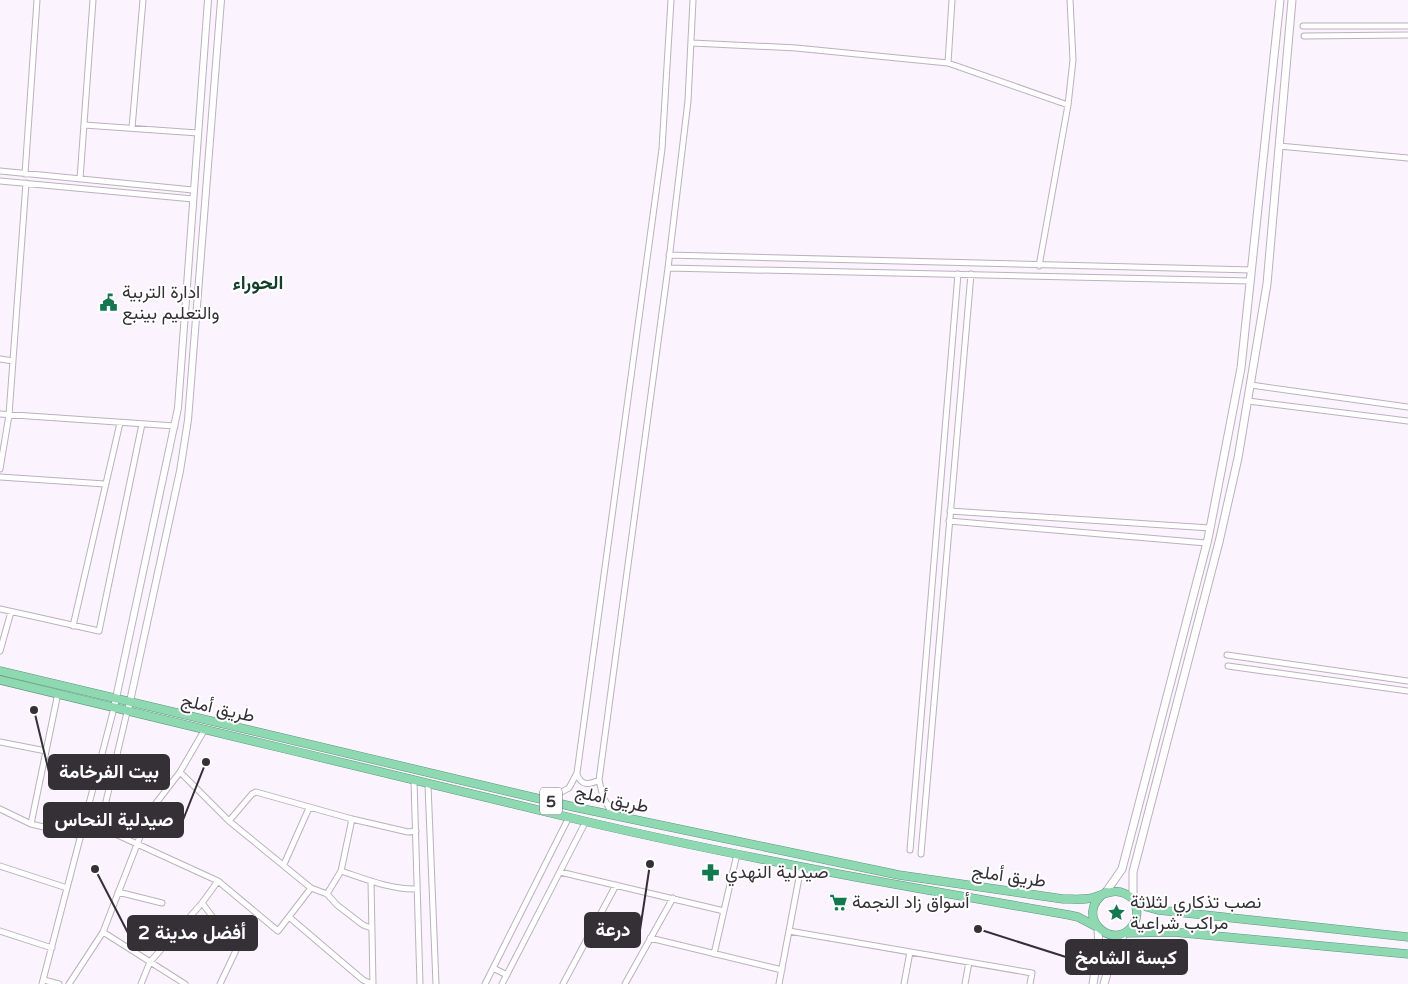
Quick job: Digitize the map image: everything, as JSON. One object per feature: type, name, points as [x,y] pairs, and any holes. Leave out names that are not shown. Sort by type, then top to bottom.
[{"type":"highway","name":"طريق أملج","points":[[0,671],[546,800],[899,875],[1063,899],[1090,898],[1106,892],[1120,891],[1148,907],[1158,910],[1408,937]]},
{"type":"highway","name":"طريق أملج","points":[[0,680],[428,785],[586,821],[896,886],[1069,914],[1110,935],[1173,932],[1408,954]]},
{"type":"highway","points":[[896,886],[899,875]]},
{"type":"highway","points":[[1098,928],[1094,922],[1093,908],[1095,901],[1106,892]]},
{"type":"highway","points":[[1125,933],[1136,921],[1136,906],[1133,899]]},
{"type":"main road","points":[[1106,892],[1122,869],[1210,528],[1241,368],[1280,0]]},
{"type":"main road","points":[[1133,899],[1133,872],[1219,542],[1248,402],[1267,284],[1292,0]]},
{"type":"main road","points":[[1093,984],[1099,948],[1098,928]]},
{"type":"main road","points":[[1104,984],[1114,949],[1125,933]]},
{"type":"street","points":[[25,174],[37,0]]},
{"type":"street","points":[[80,179],[93,0]]},
{"type":"street","points":[[132,128],[143,0]]},
{"type":"street","points":[[59,984],[43,982],[114,708],[178,408],[208,0]]},
{"type":"street","points":[[100,827],[180,471],[188,420],[221,0]]},
{"type":"street","points":[[546,800],[569,788],[577,773],[662,149],[671,0]]},
{"type":"street","points":[[613,815],[603,797],[599,780],[670,255],[688,101],[694,0]]},
{"type":"street","points":[[948,64],[952,0]]},
{"type":"street","points":[[1039,266],[1068,105],[1073,60],[1070,0]]},
{"type":"street","points":[[1303,26],[1408,26]]},
{"type":"street","points":[[1304,36],[1408,35]]},
{"type":"street","points":[[692,43],[796,48],[948,64],[1068,105]]},
{"type":"street","points":[[84,125],[198,134]]},
{"type":"street","points":[[1279,146],[1408,158]]},
{"type":"street","points":[[0,171],[193,190]]},
{"type":"street","points":[[0,181],[193,199]]},
{"type":"street","points":[[0,469],[9,414],[26,183]]},
{"type":"street","points":[[670,255],[1252,270]]},
{"type":"street","points":[[668,268],[1251,281]]},
{"type":"street","points":[[910,850],[958,274]]},
{"type":"street","points":[[921,854],[971,274]]},
{"type":"street","points":[[0,359],[13,361]]},
{"type":"street","points":[[1251,385],[1408,408]]},
{"type":"street","points":[[1248,402],[1408,421]]},
{"type":"street","points":[[0,414],[175,426]]},
{"type":"street","points":[[73,626],[120,422]]},
{"type":"street","points":[[0,609],[99,631],[142,424]]},
{"type":"street","points":[[0,477],[105,484]]},
{"type":"street","points":[[950,511],[1210,528]]},
{"type":"street","points":[[949,521],[1206,543]]},
{"type":"street","points":[[0,651],[11,612]]},
{"type":"street","points":[[1227,655],[1408,681]]},
{"type":"street","points":[[1228,666],[1408,691]]},
{"type":"street","points":[[31,824],[58,693]]},
{"type":"street","points":[[69,984],[102,932],[150,812],[180,772],[205,729]]},
{"type":"street","points":[[0,742],[46,751]]},
{"type":"street","points":[[180,772],[229,821],[311,888],[327,894],[337,905],[363,925],[371,928]]},
{"type":"street","points":[[577,773],[579,780],[584,784],[591,784],[599,780]]},
{"type":"street","points":[[414,781],[420,984]]},
{"type":"street","points":[[428,785],[436,984]]},
{"type":"street","points":[[229,821],[252,794],[256,792],[352,819],[408,832],[416,831]]},
{"type":"street","points":[[285,862],[309,808]]},
{"type":"street","points":[[0,809],[31,824],[81,836]]},
{"type":"street","points":[[485,984],[570,817]]},
{"type":"street","points":[[327,894],[341,871],[352,819]]},
{"type":"street","points":[[502,984],[586,821]]},
{"type":"street","points":[[84,824],[100,827],[218,882],[256,915],[278,931],[311,888]]},
{"type":"street","points":[[714,954],[737,854]]},
{"type":"street","points":[[0,866],[67,888]]},
{"type":"street","points":[[779,984],[801,867]]},
{"type":"street","points":[[341,871],[371,881],[409,890],[417,889]]},
{"type":"street","points":[[560,872],[724,910]]},
{"type":"street","points":[[289,917],[363,980],[372,984],[371,881]]},
{"type":"street","points":[[141,984],[150,962],[218,882]]},
{"type":"street","points":[[563,984],[616,885]]},
{"type":"street","points":[[118,892],[162,903]]},
{"type":"street","points":[[624,984],[672,898]]},
{"type":"street","points":[[202,903],[218,924],[238,944]]},
{"type":"street","points":[[220,984],[238,944],[256,915]]},
{"type":"street","points":[[0,931],[52,948]]},
{"type":"street","points":[[789,931],[1032,973],[1030,984]]},
{"type":"street","points":[[102,932],[185,984]]},
{"type":"street","points":[[650,938],[782,970]]},
{"type":"street","points":[[904,984],[910,952]]},
{"type":"street","points":[[965,984],[969,962]]},
{"type":"street","points":[[493,968],[507,975]]},
{"type":"place","name":"ادارة التربية والتعليم بينبع","points":[[108,302]]},
{"type":"place","name":"بيت الفرخامة","points":[[34,710]]},
{"type":"place","name":"صيدلية النحاس","points":[[206,762]]},
{"type":"place","name":"درعة","points":[[650,864]]},
{"type":"place","name":"2 أفضل مدينة","points":[[95,869]]},
{"type":"place","name":"صيدلية النهدي","points":[[711,872]]},
{"type":"place","name":"أسواق زاد النجمة","points":[[838,902]]},
{"type":"place","name":"نصب تذكاري لثلاثة مراكب شراعية","points":[[1116,912]]},
{"type":"place","name":"كبسة الشامخ","points":[[978,929]]},
{"type":"district","name":"الحوراء","points":[[258,282]]}]
